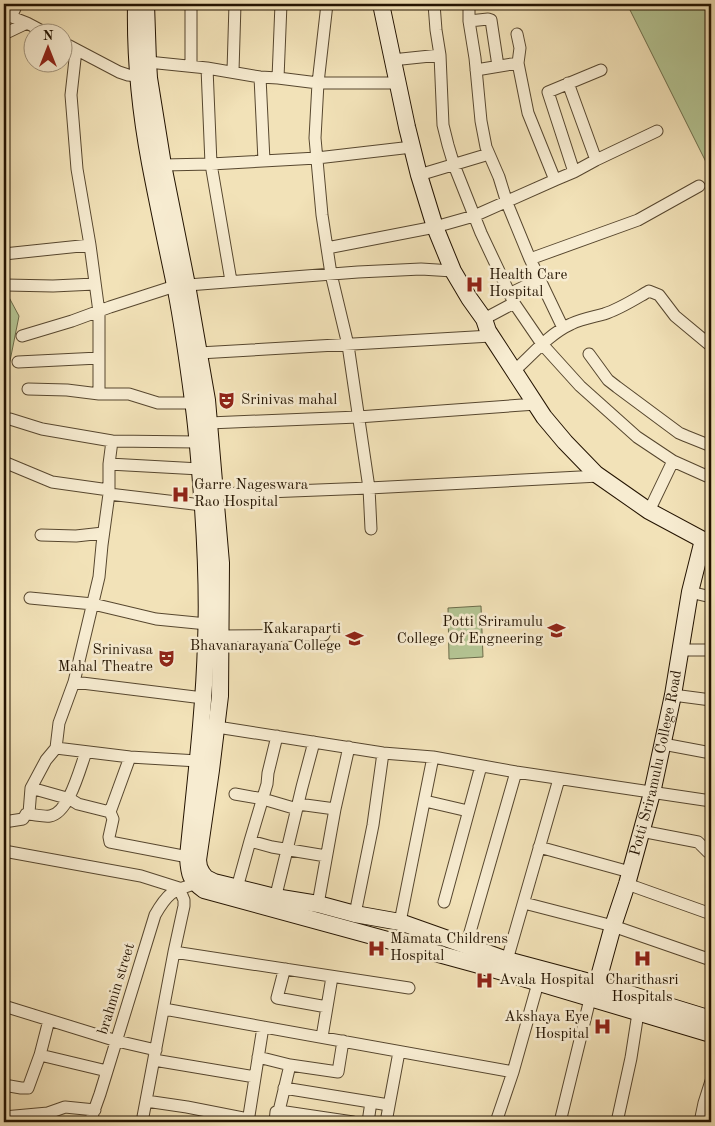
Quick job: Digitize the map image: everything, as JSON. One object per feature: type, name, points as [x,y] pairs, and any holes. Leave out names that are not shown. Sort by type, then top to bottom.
[{"type":"street","points":[[17,4],[8,16],[24,22]]},
{"type":"street","points":[[136,4],[135,40],[138,76],[150,162],[199,353],[209,423],[216,494],[221,564],[220,696],[198,860],[202,873],[206,878],[214,882],[237,888],[274,903],[538,983],[593,992],[711,1019]]},
{"type":"street","points":[[142,1122],[190,873],[188,857],[198,761],[207,624],[200,469],[184,340],[181,286],[149,78],[146,4]]},
{"type":"street","points":[[191,4],[191,66]]},
{"type":"street","points":[[233,71],[235,4]]},
{"type":"street","points":[[278,78],[281,4]]},
{"type":"street","points":[[327,4],[318,83],[315,138],[322,215],[331,274],[348,345],[369,488],[371,530]]},
{"type":"street","points":[[381,4],[418,175],[435,227],[453,271],[484,319],[491,336],[544,417],[565,442],[600,476],[649,511],[707,542]]},
{"type":"street","points":[[434,4],[440,54],[443,125],[454,165],[474,216],[511,298],[542,344],[580,386],[637,437],[673,461],[711,478]]},
{"type":"street","points":[[469,4],[469,21],[486,147],[530,259],[564,328]]},
{"type":"street","points":[[469,21],[491,20],[498,66]]},
{"type":"street","points":[[4,34],[22,25]]},
{"type":"street","points":[[517,34],[520,48],[518,62],[528,114],[555,180]]},
{"type":"street","points":[[72,48],[119,72],[138,76]]},
{"type":"street","points":[[76,50],[71,95],[77,169],[99,312],[99,394]]},
{"type":"street","points":[[392,60],[440,54]]},
{"type":"street","points":[[148,62],[318,83],[398,84]]},
{"type":"street","points":[[476,70],[518,62]]},
{"type":"street","points":[[207,68],[211,164],[231,281]]},
{"type":"street","points":[[574,172],[548,92],[601,70]]},
{"type":"street","points":[[260,77],[264,161]]},
{"type":"street","points":[[568,83],[596,160]]},
{"type":"street","points":[[327,248],[435,227],[474,216],[574,172],[657,131]]},
{"type":"street","points":[[163,164],[211,164],[317,158],[412,147]]},
{"type":"street","points":[[418,175],[489,154]]},
{"type":"street","points":[[530,259],[638,220],[699,186]]},
{"type":"street","points":[[4,254],[90,246]]},
{"type":"street","points":[[22,336],[72,322],[126,302],[181,286],[358,272],[421,269],[453,271]]},
{"type":"street","points":[[484,319],[540,279]]},
{"type":"street","points":[[6,285],[53,286],[95,284]]},
{"type":"street","points":[[514,371],[542,344],[572,323],[607,313],[649,291],[658,295],[675,316],[711,346]]},
{"type":"street","points":[[199,353],[491,336]]},
{"type":"street","points":[[589,354],[608,380],[679,432],[711,446]]},
{"type":"street","points":[[18,362],[99,358]]},
{"type":"street","points":[[28,389],[129,394],[158,402],[193,403]]},
{"type":"street","points":[[209,423],[358,416],[536,404]]},
{"type":"street","points":[[10,419],[42,429],[112,441],[197,442]]},
{"type":"street","points":[[4,822],[23,819],[26,814],[30,813],[32,788],[46,760],[56,748],[59,723],[74,682],[99,577],[109,492],[109,464],[112,441]]},
{"type":"street","points":[[649,511],[673,461]]},
{"type":"street","points":[[4,462],[52,482],[202,505]]},
{"type":"street","points":[[109,464],[200,469]]},
{"type":"street","points":[[216,494],[600,476]]},
{"type":"street","points":[[41,535],[76,536],[103,533]]},
{"type":"street","name":"Potti Sriramulu College Road","points":[[593,992],[629,878],[652,793],[673,695],[690,592],[707,542]]},
{"type":"street","points":[[690,592],[711,596]]},
{"type":"street","points":[[30,598],[93,604],[156,619],[207,624]]},
{"type":"street","points":[[221,636],[324,635]]},
{"type":"street","points":[[680,650],[711,650]]},
{"type":"street","points":[[74,682],[203,698]]},
{"type":"street","points":[[673,695],[711,700]]},
{"type":"street","points":[[217,726],[383,753],[434,757],[559,779],[711,801]]},
{"type":"street","points":[[237,888],[268,784],[268,773],[277,736]]},
{"type":"street","points":[[274,903],[314,742]]},
{"type":"street","points":[[662,744],[711,753]]},
{"type":"street","points":[[318,904],[335,809],[349,747]]},
{"type":"street","points":[[56,748],[130,757],[198,761]]},
{"type":"street","points":[[26,814],[51,816],[59,811],[70,799],[86,752]]},
{"type":"street","points":[[355,914],[373,825],[383,753]]},
{"type":"street","points":[[130,757],[110,812],[112,819],[108,837],[110,842],[188,857]]},
{"type":"street","points":[[400,922],[434,757]]},
{"type":"street","points":[[444,902],[481,766]]},
{"type":"street","points":[[466,946],[516,772]]},
{"type":"street","points":[[507,960],[559,779]]},
{"type":"street","points":[[32,788],[70,799],[78,804],[110,812]]},
{"type":"street","points":[[235,794],[297,807],[335,809]]},
{"type":"street","points":[[425,801],[468,811]]},
{"type":"street","points":[[641,831],[698,842],[708,852],[711,852]]},
{"type":"street","points":[[250,840],[272,847],[326,856]]},
{"type":"street","points":[[540,847],[629,878],[711,914]]},
{"type":"street","points":[[4,851],[274,903],[318,904],[355,914],[400,922],[593,992],[638,1013],[711,1034]]},
{"type":"street","name":"brahmin street","points":[[90,1122],[155,915],[169,894],[187,886]]},
{"type":"street","points":[[524,903],[614,926],[711,960]]},
{"type":"street","points":[[174,952],[409,988]]},
{"type":"street","points":[[286,969],[277,998],[327,1006]]},
{"type":"street","points":[[322,1037],[332,977]]},
{"type":"street","points":[[496,1122],[513,1072],[538,983]]},
{"type":"street","points":[[560,1122],[593,992]]},
{"type":"street","points":[[4,1006],[117,1040],[155,1055],[255,1077]]},
{"type":"street","points":[[164,1009],[513,1072]]},
{"type":"street","points":[[617,1122],[631,1058],[638,1013]]},
{"type":"street","points":[[4,1085],[28,1088],[40,1055],[49,1020]]},
{"type":"street","points":[[146,1101],[187,1107],[248,1121],[263,1027]]},
{"type":"street","points":[[258,1057],[290,1065],[338,1072],[344,1041]]},
{"type":"street","points":[[386,1122],[399,1052]]},
{"type":"street","points":[[40,1055],[107,1071]]},
{"type":"street","points":[[290,1065],[277,1117],[353,1122]]},
{"type":"street","points":[[700,1122],[711,1081]]},
{"type":"street","points":[[284,1088],[389,1104]]},
{"type":"street","points":[[368,1122],[371,1102]]},
{"type":"street","points":[[4,1117],[48,1113],[65,1107],[95,1110]]},
{"type":"green space","points":[[629,4],[711,4],[711,172],[629,8]]},
{"type":"green space","points":[[4,288],[19,316],[10,361],[4,372]]},
{"type":"green space","points":[[481,606],[483,657],[449,659],[448,608]]},
{"type":"place","name":"Health Care Hospital","points":[[475,284]]},
{"type":"place","name":"Srinivas mahal","points":[[227,400]]},
{"type":"place","name":"Garre Nageswara Rao Hospital","points":[[180,494]]},
{"type":"place","name":"Potti Sriramulu College Of Engneering","points":[[557,631]]},
{"type":"place","name":"Kakaraparti Bhavanarayana College","points":[[355,638]]},
{"type":"place","name":"Srinivasa Mahal Theatre","points":[[167,659]]},
{"type":"place","name":"Mamata Childrens Hospital","points":[[376,948]]},
{"type":"place","name":"Charithasri Hospitals","points":[[642,959]]},
{"type":"place","name":"Avala Hospital","points":[[485,980]]},
{"type":"place","name":"Akshaya Eye Hospital","points":[[603,1026]]}]
